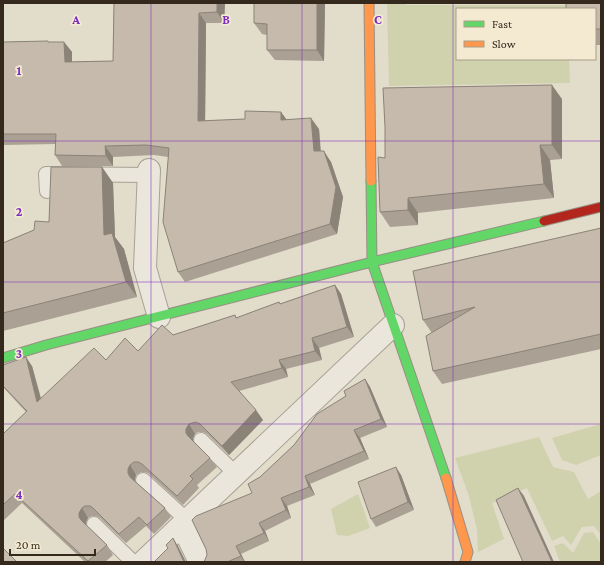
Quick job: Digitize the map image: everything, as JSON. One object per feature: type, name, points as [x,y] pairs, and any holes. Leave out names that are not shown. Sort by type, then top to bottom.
[{"type":"street","points":[[369,3],[372,262],[444,470],[468,552],[464,562]]},
{"type":"street","points":[[149,172],[145,268],[159,317]]},
{"type":"street","points":[[3,358],[46,345],[372,262],[601,207]]},
{"type":"street","points":[[143,562],[393,325]]},
{"type":"street","points":[[184,523],[200,562]]},
{"type":"lane","points":[[47,191],[46,174],[149,172]]},
{"type":"lane","points":[[202,440],[236,474]]},
{"type":"lane","points":[[143,480],[184,523]]},
{"type":"lane","points":[[94,524],[133,562]]},
{"type":"green space","points":[[387,3],[405,3],[406,5],[567,5],[567,8],[456,8],[456,60],[569,60],[570,83],[389,86]]},
{"type":"green space","points":[[601,424],[601,455],[576,465],[562,460],[552,438]]},
{"type":"green space","points":[[539,437],[553,467],[574,472],[588,499],[601,491],[601,535],[594,526],[582,527],[571,545],[563,536],[552,541],[527,488],[492,503],[504,539],[478,552],[477,530],[469,496],[455,458]]},
{"type":"green space","points":[[358,494],[370,528],[348,536],[337,535],[331,509]]},
{"type":"green space","points":[[593,532],[601,544],[601,562],[560,562],[554,546],[563,543],[573,553],[584,533]]},
{"type":"building","points":[[114,3],[217,3],[217,12],[199,13],[198,121],[245,119],[245,111],[281,112],[281,120],[311,118],[314,151],[324,151],[336,187],[330,224],[178,272],[163,222],[169,148],[146,145],[105,146],[106,156],[55,155],[56,134],[3,134],[3,42],[64,42],[65,62],[113,61]]},
{"type":"building","points":[[254,3],[317,3],[317,50],[267,50],[267,24],[254,23]]},
{"type":"building","points":[[566,3],[601,3],[601,29],[596,29],[596,8],[566,8]]},
{"type":"building","points":[[552,85],[552,145],[540,145],[544,184],[408,198],[408,210],[380,212],[378,157],[385,158],[383,88]]},
{"type":"building","points":[[51,167],[102,167],[104,235],[112,233],[126,282],[3,313],[3,243],[34,230],[35,221],[49,222]]},
{"type":"building","points":[[601,228],[601,334],[433,371],[426,336],[475,307],[423,320],[413,271]]},
{"type":"building","points":[[335,285],[347,327],[312,338],[315,351],[279,360],[282,368],[231,382],[256,410],[222,446],[200,424],[196,422],[189,424],[186,429],[186,433],[210,458],[190,476],[193,479],[177,496],[142,464],[134,462],[130,465],[128,473],[130,477],[165,508],[147,525],[139,517],[119,534],[93,508],[90,506],[85,506],[79,513],[79,517],[107,545],[88,561],[15,494],[3,505],[3,434],[27,411],[3,386],[3,365],[26,357],[37,402],[94,348],[106,360],[125,338],[138,351],[162,325],[173,335],[235,315],[236,318],[279,302],[280,304]]},
{"type":"building","points":[[365,379],[381,419],[354,430],[364,451],[305,476],[309,487],[281,498],[286,510],[259,523],[264,533],[236,546],[241,556],[227,562],[204,562],[207,555],[206,549],[192,520],[196,516],[252,493],[248,484],[260,477],[294,445],[317,414],[346,396],[344,391]]},
{"type":"building","points":[[396,467],[408,502],[371,519],[358,482]]},
{"type":"building","points":[[518,488],[552,562],[523,562],[496,500]]},
{"type":"building","points":[[173,538],[185,562],[154,562],[168,548],[166,545]]},
{"type":"building","points":[[3,548],[17,562],[3,562]]},
{"type":"traffic: fast","points":[[371,181],[372,262],[446,478]]},
{"type":"traffic: fast","points":[[3,358],[46,345],[372,262],[544,221]]},
{"type":"traffic: slow","points":[[369,3],[371,181]]},
{"type":"traffic: slow","points":[[446,478],[468,552],[465,562]]},
{"type":"traffic: jam","points":[[544,221],[601,207]]}]
